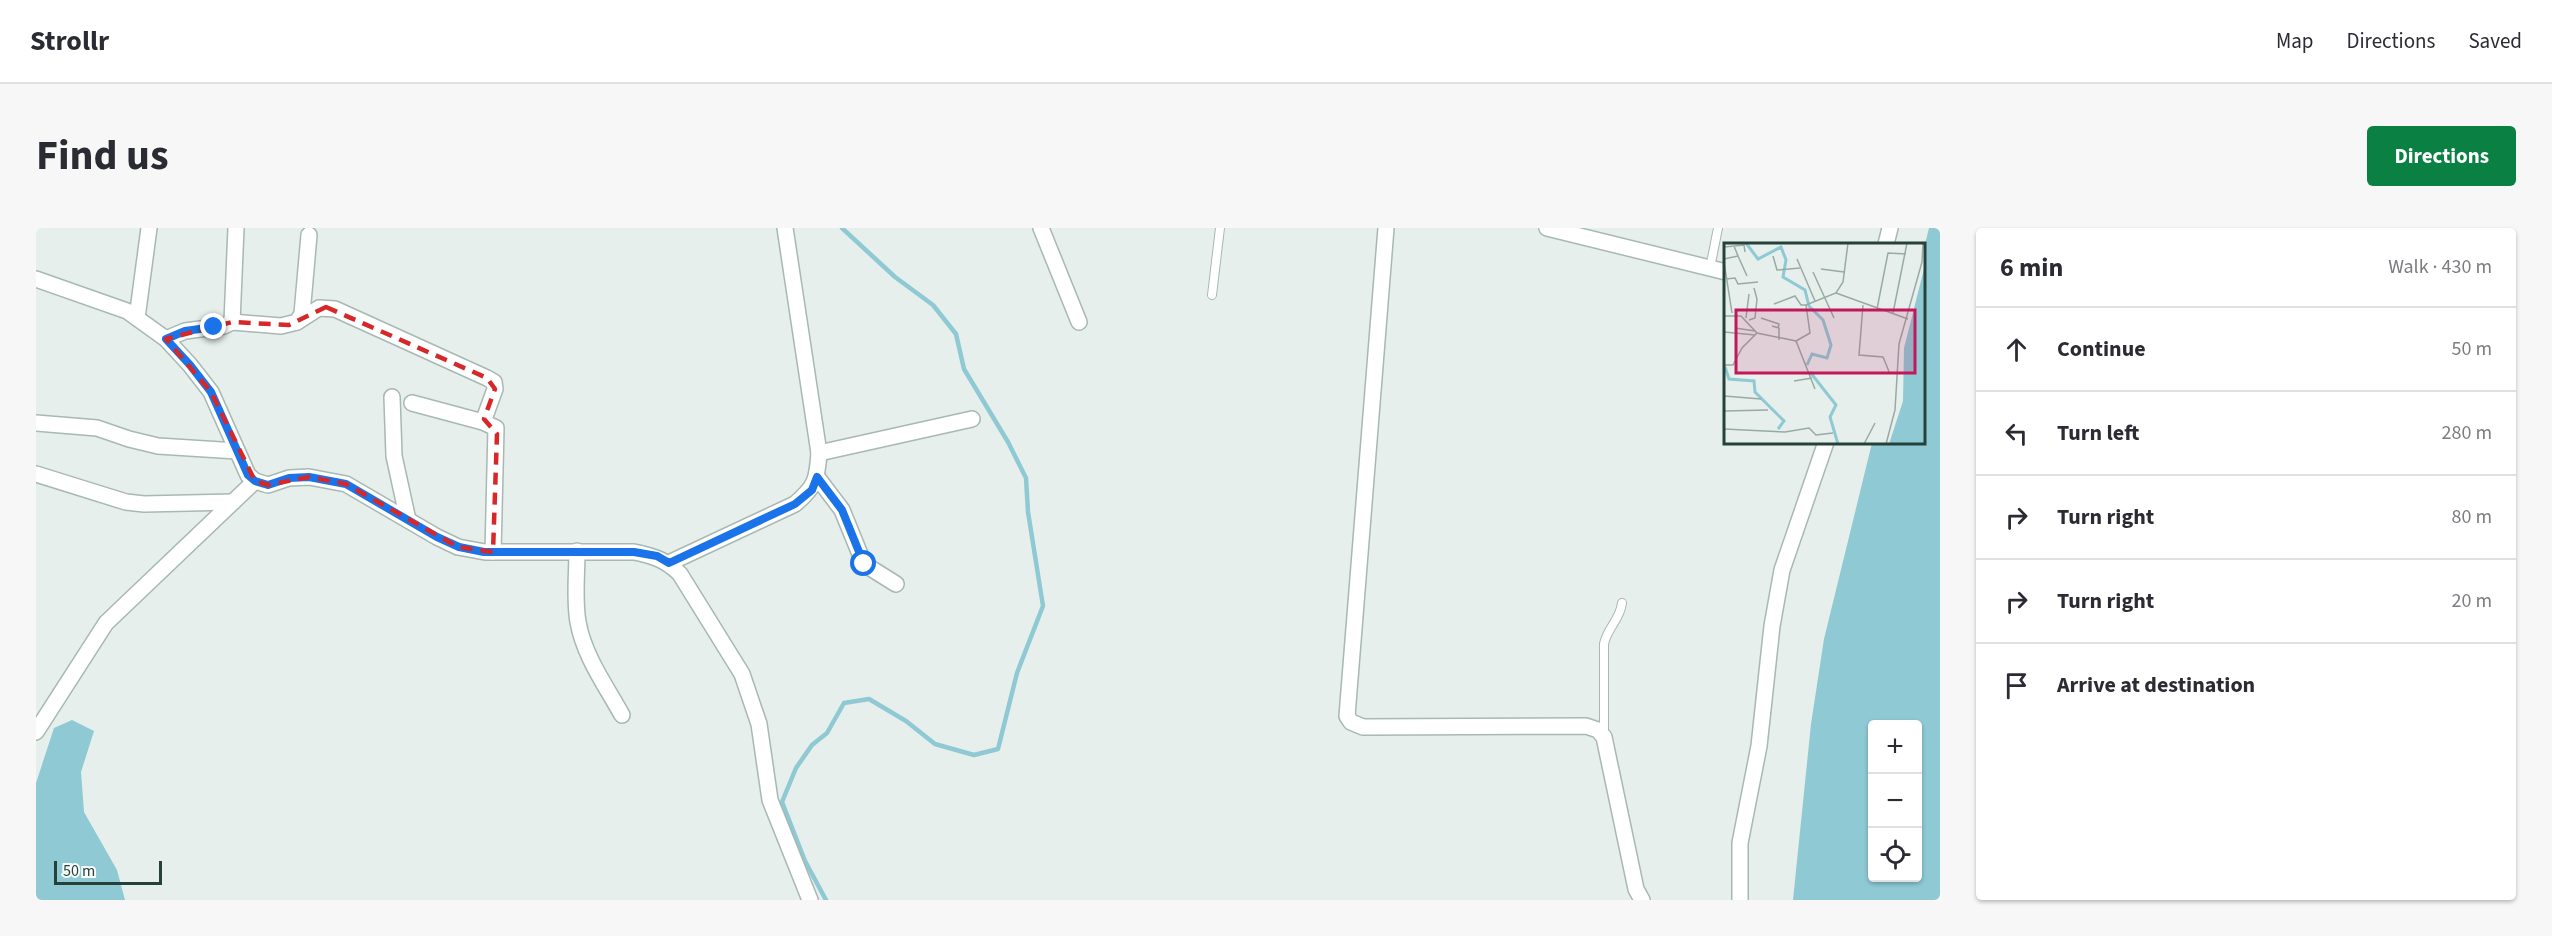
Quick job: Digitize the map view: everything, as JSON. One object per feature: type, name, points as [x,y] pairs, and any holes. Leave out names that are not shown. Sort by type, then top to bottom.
[{"type":"street","points":[[137,318],[149,228]]},
{"type":"street","points":[[232,322],[236,228]]},
{"type":"street","points":[[669,563],[795,504],[812,490],[817,477],[819,453],[785,228]]},
{"type":"street","points":[[1041,228],[1079,322]]},
{"type":"street","points":[[1386,228],[1347,716],[1350,722],[1363,727],[1586,726],[1599,730],[1604,737],[1636,889],[1642,900]]},
{"type":"street","points":[[1547,228],[1724,272]]},
{"type":"street","points":[[1886,243],[1890,228]]},
{"type":"street","points":[[297,322],[302,314],[309,235]]},
{"type":"street","points":[[36,279],[107,303],[137,318],[166,339],[211,392],[248,475],[255,481],[268,485],[289,478],[309,477],[346,484],[459,547],[494,552],[634,552],[657,556],[669,563],[680,574],[742,674],[759,724],[770,800],[810,900]]},
{"type":"street","points":[[166,339],[185,331],[224,326],[232,322],[281,326],[297,322],[318,308],[334,309],[494,382],[495,389],[483,422]]},
{"type":"street","points":[[392,397],[394,456],[408,520]]},
{"type":"street","points":[[412,403],[483,422],[496,428],[494,552]]},
{"type":"street","points":[[819,453],[972,419]]},
{"type":"street","points":[[36,423],[97,428],[158,446],[237,451]]},
{"type":"street","points":[[1740,900],[1740,843],[1759,746],[1772,626],[1782,570],[1825,444]]},
{"type":"street","points":[[36,474],[126,502],[144,504],[233,501]]},
{"type":"street","points":[[817,477],[842,510],[864,564],[896,584]]},
{"type":"street","points":[[36,732],[106,623],[255,481]]},
{"type":"street","points":[[577,551],[577,604],[581,635],[588,654],[622,715]]},
{"type":"lane","points":[[1212,295],[1220,228]]},
{"type":"lane","points":[[1710,268],[1718,228]]},
{"type":"lane","points":[[1604,737],[1604,644],[1606,633],[1618,619],[1622,603]]},
{"type":"highlighted area","points":[[326,307],[487,378],[495,389],[484,419],[497,434],[493,552],[458,547],[346,484],[309,477],[268,485],[255,481],[211,392],[166,339],[232,322],[289,325]]},
{"type":"water","points":[[1929,228],[1940,228],[1940,900],[1793,900],[1811,724],[1824,639],[1872,444],[1925,444],[1925,244]]},
{"type":"water","points":[[72,720],[94,731],[81,772],[84,812],[117,870],[125,900],[36,900],[36,783],[54,728]]},
{"type":"waterway","points":[[826,900],[805,861],[782,802],[796,768],[812,745],[827,733],[844,703],[869,699],[906,721],[935,744],[974,755],[998,749],[1017,673],[1043,606],[1028,512],[1026,478],[1008,442],[964,369],[956,334],[933,305],[895,277],[842,228]]},
{"type":"route","points":[[214,327],[185,331],[166,339],[211,392],[248,475],[255,481],[268,485],[289,478],[309,477],[346,484],[437,537],[459,547],[484,552],[634,552],[657,556],[669,563],[795,504],[812,490],[817,477],[842,510],[864,564]]}]
